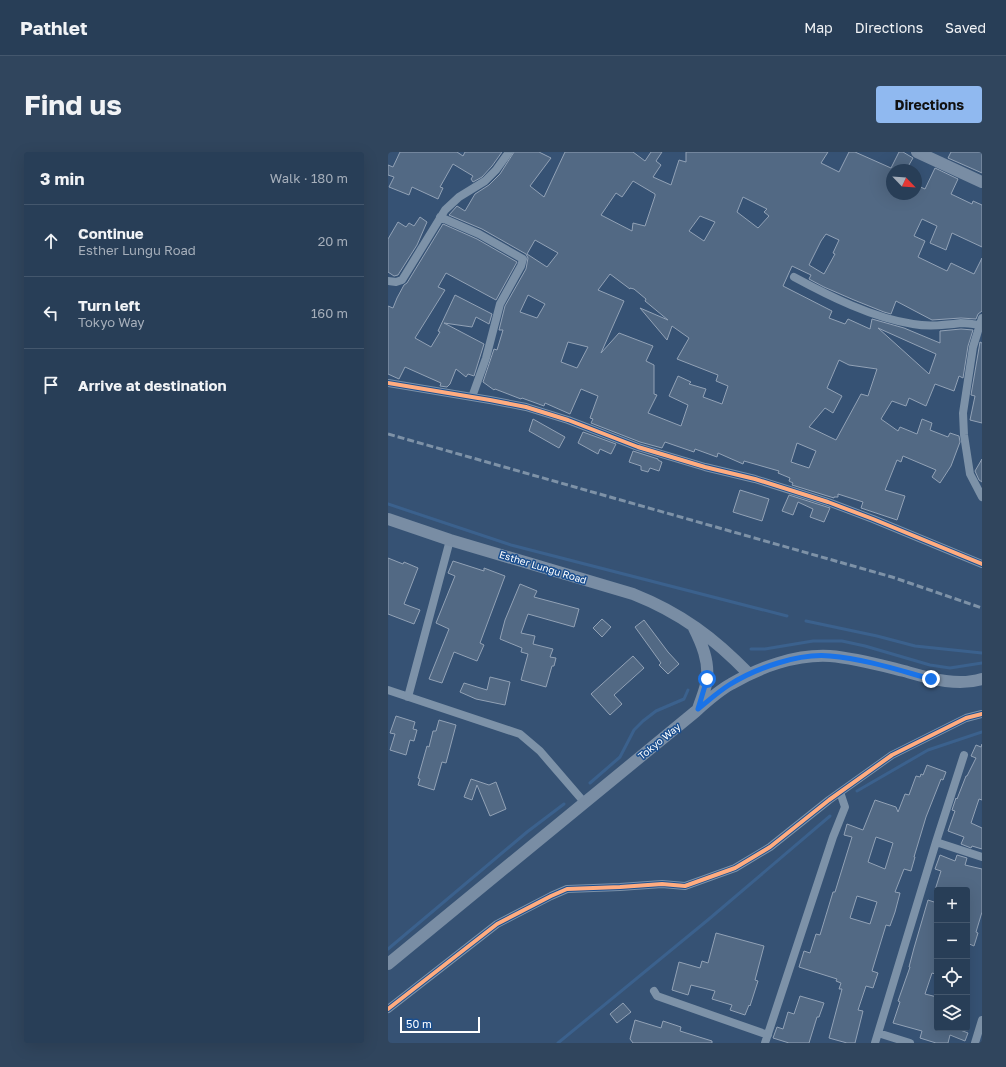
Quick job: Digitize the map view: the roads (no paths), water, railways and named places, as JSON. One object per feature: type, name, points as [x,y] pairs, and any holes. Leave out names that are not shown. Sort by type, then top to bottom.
[{"type":"main road","points":[[917,152],[982,182]]},
{"type":"main road","name":"Esther Lungu Road","points":[[388,519],[450,540],[633,594],[665,608],[693,626],[718,644],[750,674]]},
{"type":"main road","points":[[693,626],[701,640],[706,658],[707,679],[698,709]]},
{"type":"main road","name":"Tokyo Way","points":[[388,964],[698,709],[730,684],[750,674],[794,658],[829,656],[875,664],[931,679],[956,682],[976,681],[982,679]]},
{"type":"street","points":[[388,281],[396,282],[402,280],[445,210],[459,197],[485,180],[496,170],[509,152]]},
{"type":"street","points":[[440,217],[479,234],[523,259],[521,266],[500,304],[486,358],[472,397]]},
{"type":"street","points":[[794,277],[840,300],[894,320],[932,326],[981,322],[973,348],[963,413],[964,435],[970,474],[982,497]]},
{"type":"street","points":[[388,383],[526,407],[568,420],[638,447],[705,467],[755,479],[828,502],[982,564]]},
{"type":"street","points":[[408,697],[450,540]]},
{"type":"street","points":[[388,690],[520,734],[540,751],[584,802]]},
{"type":"street","points":[[388,1009],[497,924],[551,896],[567,889],[620,888],[662,884],[685,886],[735,868],[770,847],[840,792],[892,755],[966,718],[982,714]]},
{"type":"street","points":[[875,1043],[964,755]]},
{"type":"street","points":[[654,991],[656,996],[766,1039],[831,844],[845,807],[840,792]]},
{"type":"street","points":[[936,842],[982,857]]},
{"type":"street","points":[[975,1043],[982,1020]]},
{"type":"street","points":[[878,1033],[910,1043]]},
{"type":"waterway","points":[[388,504],[511,545],[787,616]]},
{"type":"waterway","points":[[806,621],[877,636],[915,646],[982,653]]},
{"type":"waterway","points":[[751,649],[765,649],[813,641],[842,641],[865,646],[930,665],[950,668],[982,663]]},
{"type":"waterway","points":[[590,783],[620,757],[634,730],[643,721],[656,711],[684,699],[688,690]]},
{"type":"waterway","points":[[857,791],[928,750],[982,732]]},
{"type":"waterway","points":[[388,949],[527,832],[564,804]]},
{"type":"waterway","points":[[558,1043],[709,919],[830,816]]},
{"type":"railway","points":[[388,434],[892,577],[982,608]]}]
